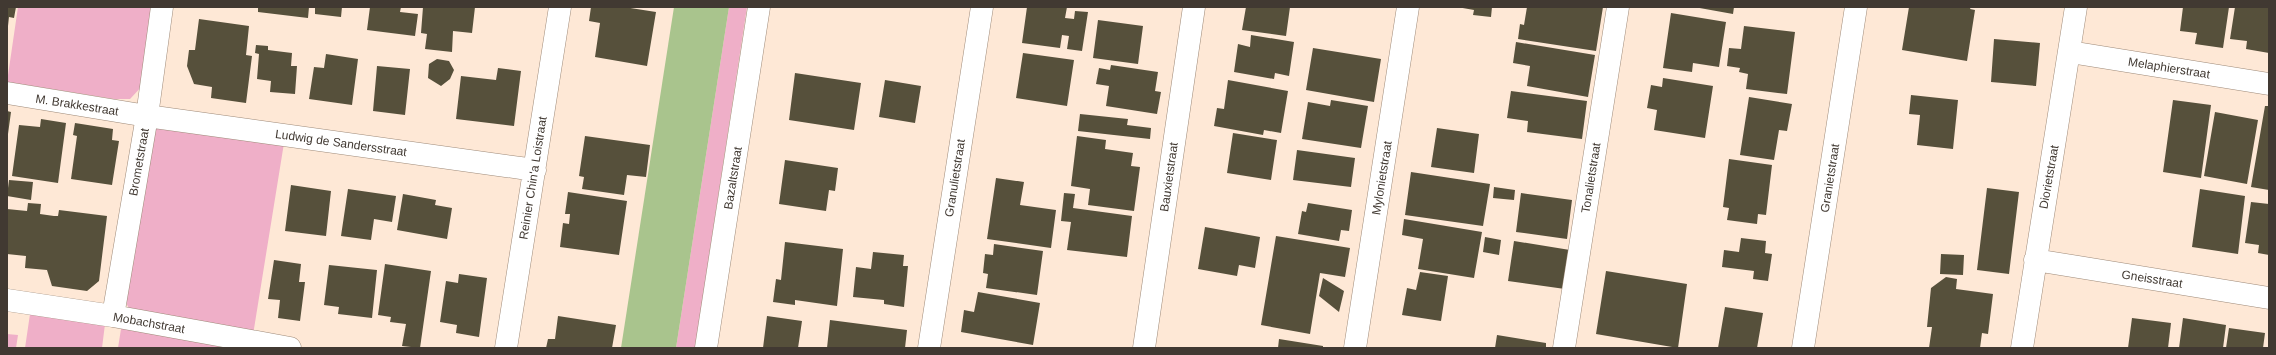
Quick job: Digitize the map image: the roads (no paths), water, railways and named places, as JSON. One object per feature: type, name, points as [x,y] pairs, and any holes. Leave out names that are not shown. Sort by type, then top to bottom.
[{"type":"street","name":"Brometstraat","points":[[113,316],[147,116],[162,7]]},
{"type":"street","name":"Reinier Chin'a Loistraat","points":[[506,348],[560,7]]},
{"type":"street","name":"Bazaltstraat","points":[[706,348],[759,7]]},
{"type":"street","name":"Granulietstraat","points":[[929,348],[982,7]]},
{"type":"street","name":"Bauxietstraat","points":[[1144,348],[1194,7]]},
{"type":"street","name":"Mylonietstraat","points":[[1355,348],[1408,7]]},
{"type":"street","name":"Tonalietstraat","points":[[1564,348],[1618,7]]},
{"type":"street","name":"Granietstraat","points":[[1803,348],[1856,7]]},
{"type":"street","name":"Diorietstraat","points":[[2022,348],[2076,7]]},
{"type":"street","name":"Melaphierstraat","points":[[2070,52],[2269,84]]},
{"type":"street","name":"M. Brakkestraat","points":[[7,93],[147,116]]},
{"type":"street","name":"Ludwig de Sandersstraat","points":[[147,116],[535,170]]},
{"type":"street","name":"Gneisstraat","points":[[2035,260],[2269,298]]},
{"type":"street","name":"Mobachstraat","points":[[7,300],[113,316],[290,348]]}]
